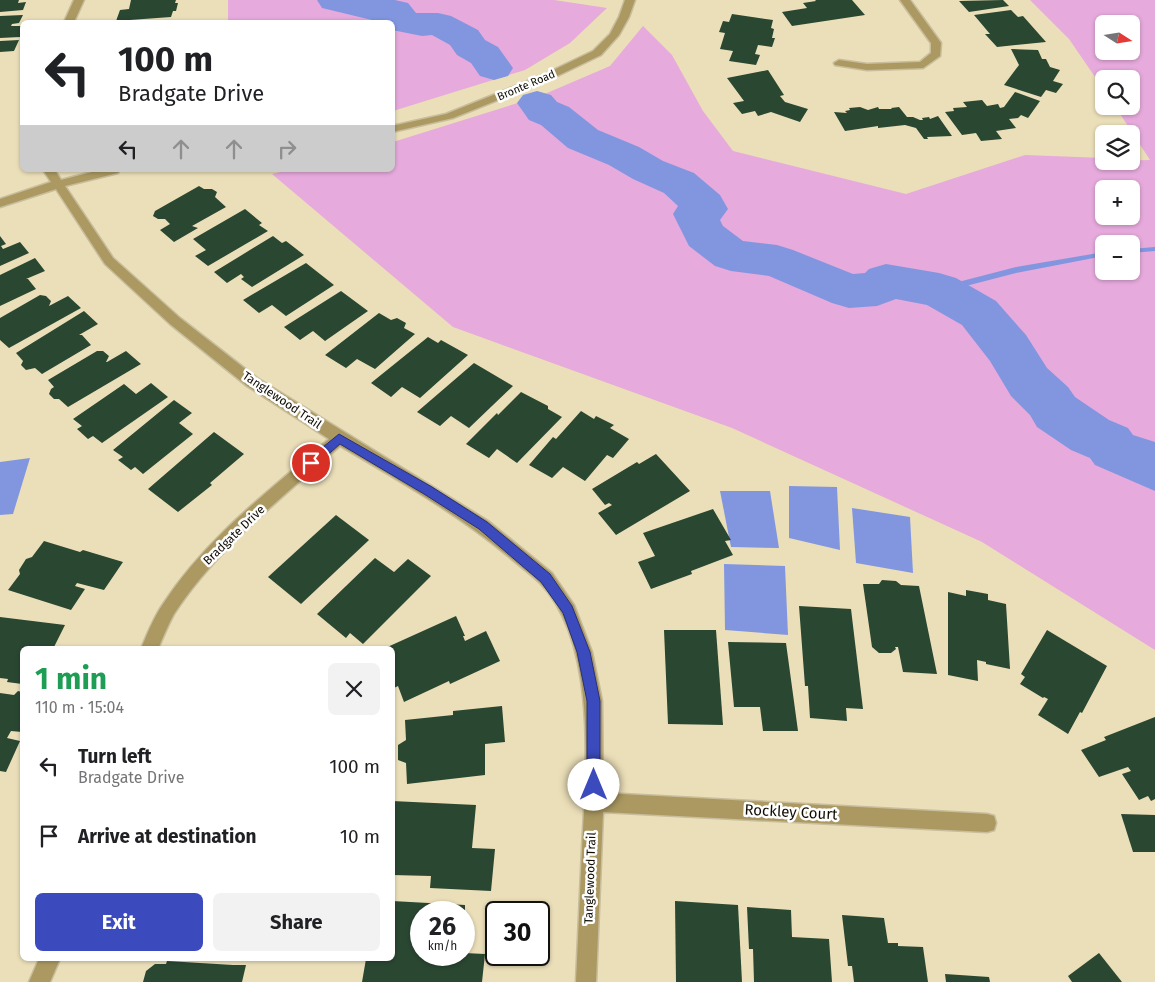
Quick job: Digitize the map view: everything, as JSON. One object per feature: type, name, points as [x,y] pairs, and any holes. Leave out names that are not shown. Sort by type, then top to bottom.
[{"type":"street","points":[[70,20],[79,0]]},
{"type":"street","name":"Bronte Road","points":[[395,128],[449,116],[549,76],[597,53],[614,34],[624,18],[630,0]]},
{"type":"street","points":[[839,63],[868,66],[923,65],[936,54],[936,43],[905,0]]},
{"type":"street","points":[[51,172],[58,184]]},
{"type":"street","points":[[0,204],[58,184],[106,172]]},
{"type":"street","name":"Tanglewood Trail","points":[[58,184],[109,261],[168,314],[252,382],[483,526],[546,578],[568,610],[584,652],[593,701],[594,802],[586,982]]},
{"type":"street","name":"Bradgate Drive","points":[[150,646],[168,610],[205,561],[227,538],[339,438]]},
{"type":"street","name":"Rockley Court","points":[[594,802],[988,823]]},
{"type":"street","points":[[39,982],[49,961]]},
{"type":"shaded area","points":[[228,0],[554,0],[607,8],[570,43],[525,70],[395,110],[395,20],[228,20]]},
{"type":"shaded area","points":[[1030,0],[1155,0],[1155,650],[982,542],[732,428],[453,327],[272,174],[280,172],[395,172],[395,141],[540,96],[610,66],[643,26],[672,55],[703,111],[733,151],[906,194],[1025,155],[1095,158],[1095,170],[1140,170],[1140,160],[1150,160],[1140,145],[1140,125],[1127,125],[1121,115],[1140,115],[1140,70],[1095,70],[1095,77],[1069,39]]},
{"type":"water","points":[[30,458],[13,514],[0,515],[0,462]]},
{"type":"water","points":[[789,486],[837,487],[840,550],[789,538]]},
{"type":"water","points":[[720,491],[770,491],[779,548],[731,547]]},
{"type":"water","points":[[852,508],[910,517],[913,573],[856,563]]},
{"type":"water","points":[[724,564],[785,566],[788,635],[725,630]]},
{"type":"building","points":[[0,0],[19,0],[18,3],[26,2],[23,10],[0,12]]},
{"type":"building","points":[[131,0],[176,0],[175,3],[178,3],[176,11],[173,11],[171,17],[116,20],[120,10],[129,9]]},
{"type":"building","points":[[815,0],[852,0],[865,15],[792,26],[782,12],[807,8],[803,3]]},
{"type":"building","points":[[1003,0],[1009,6],[969,12],[959,1]]},
{"type":"building","points":[[1011,10],[1018,17],[1023,16],[1046,42],[997,47],[985,34],[990,34],[974,15]]},
{"type":"building","points":[[732,14],[773,20],[771,28],[774,29],[772,38],[775,38],[772,47],[758,45],[755,54],[760,55],[756,65],[729,61],[733,51],[720,49],[725,33],[719,32],[723,21],[729,22]]},
{"type":"building","points":[[23,15],[19,23],[12,24],[11,26],[20,26],[20,37],[0,38],[0,16]]},
{"type":"building","points":[[19,40],[14,51],[0,52],[0,41]]},
{"type":"building","points":[[1011,49],[1038,50],[1042,59],[1046,59],[1050,67],[1060,70],[1053,81],[1063,84],[1056,93],[1046,90],[1041,97],[1004,85],[1019,65]]},
{"type":"building","points":[[768,70],[784,95],[780,96],[785,102],[808,109],[800,122],[771,112],[758,116],[755,111],[742,114],[733,103],[744,101],[727,78]]},
{"type":"building","points":[[1015,92],[1040,101],[1028,118],[1021,115],[1018,118],[1009,119],[1016,128],[996,131],[1002,139],[981,141],[976,133],[962,135],[945,112],[954,111],[953,108],[967,107],[963,102],[982,100],[987,106],[998,104],[1000,108],[1004,107]]},
{"type":"building","points":[[860,107],[868,110],[878,107],[879,109],[892,109],[899,107],[907,117],[920,120],[923,120],[922,118],[929,117],[930,119],[938,116],[952,136],[927,137],[928,139],[924,139],[916,128],[905,125],[878,128],[878,126],[845,131],[834,112],[847,113],[845,111],[850,110],[849,108]]},
{"type":"building","points":[[199,186],[217,192],[215,197],[226,207],[192,226],[198,228],[174,242],[160,230],[170,224],[165,219],[158,219],[153,216],[155,211]]},
{"type":"building","points":[[245,209],[262,223],[259,225],[268,231],[208,266],[195,256],[206,250],[193,239]]},
{"type":"building","points":[[0,236],[6,244],[1,246],[3,249],[20,242],[29,253],[0,266]]},
{"type":"building","points":[[273,236],[282,243],[286,241],[304,255],[252,287],[241,279],[244,277],[241,274],[227,283],[214,272]]},
{"type":"building","points":[[35,258],[45,271],[26,279],[36,289],[0,306],[0,275]]},
{"type":"building","points":[[306,263],[334,285],[286,316],[272,305],[259,313],[243,300]]},
{"type":"building","points":[[341,291],[368,311],[325,341],[313,331],[300,340],[284,327]]},
{"type":"building","points":[[40,295],[46,296],[51,301],[49,306],[68,296],[81,308],[9,348],[0,340],[0,318]]},
{"type":"building","points":[[84,311],[98,324],[79,335],[82,335],[91,345],[42,374],[35,368],[26,370],[21,365],[23,361],[16,353]]},
{"type":"building","points":[[379,313],[391,320],[397,318],[406,323],[404,328],[415,334],[375,369],[357,359],[346,368],[325,355]]},
{"type":"building","points":[[428,337],[438,343],[441,340],[468,355],[420,398],[402,387],[391,397],[371,383]]},
{"type":"building","points":[[97,351],[103,351],[109,356],[107,362],[126,351],[141,364],[68,407],[59,399],[54,399],[49,394],[54,387],[48,380]]},
{"type":"building","points":[[474,363],[513,386],[469,428],[451,416],[440,426],[417,412]]},
{"type":"building","points":[[151,383],[168,397],[102,443],[93,436],[88,439],[77,429],[82,426],[73,419],[124,384],[136,394]]},
{"type":"building","points":[[521,392],[548,406],[548,409],[562,417],[517,463],[497,449],[489,458],[466,444],[497,413],[498,415]]},
{"type":"building","points":[[174,400],[192,413],[179,423],[193,434],[143,474],[135,467],[131,470],[118,460],[123,457],[113,450]]},
{"type":"building","points":[[581,411],[594,419],[596,416],[614,425],[610,428],[629,439],[613,458],[607,455],[585,481],[563,467],[552,478],[529,465],[553,437],[556,439]]},
{"type":"building","points":[[214,432],[244,454],[210,483],[212,485],[178,512],[148,489]]},
{"type":"building","points":[[656,454],[690,491],[616,535],[598,513],[612,505],[609,503],[605,505],[592,489],[637,462],[639,464]]},
{"type":"building","points":[[713,509],[731,540],[725,541],[733,555],[691,571],[692,574],[651,589],[638,562],[655,556],[643,533]]},
{"type":"building","points":[[336,515],[369,540],[301,604],[268,577]]},
{"type":"building","points":[[44,541],[123,562],[104,590],[77,583],[75,586],[85,589],[71,610],[8,590],[20,574],[19,570],[26,559],[32,557]]},
{"type":"building","points":[[375,558],[394,572],[408,559],[431,576],[363,644],[350,633],[346,638],[317,614]]},
{"type":"building","points":[[882,580],[896,581],[901,585],[919,586],[937,674],[903,672],[898,647],[895,647],[896,649],[891,653],[879,653],[872,647],[863,584],[879,584]]},
{"type":"building","points":[[966,590],[988,594],[988,600],[1006,604],[1010,669],[977,660],[978,681],[948,675],[948,592],[966,596]]},
{"type":"building","points":[[799,606],[851,609],[863,709],[846,708],[847,721],[810,718],[808,686],[805,686]]},
{"type":"building","points":[[456,616],[465,636],[463,636],[465,641],[486,631],[500,661],[450,684],[449,681],[404,702],[398,686],[395,688],[395,646],[390,646]]},
{"type":"building","points":[[0,617],[65,625],[54,646],[20,646],[20,684],[7,682],[8,679],[0,678]]},
{"type":"building","points":[[664,630],[716,630],[723,725],[668,724]]},
{"type":"building","points":[[1047,630],[1107,666],[1082,713],[1080,712],[1068,734],[1038,715],[1048,699],[1020,684],[1025,677],[1021,674]]},
{"type":"building","points":[[728,642],[786,643],[798,731],[763,731],[760,707],[734,707]]},
{"type":"building","points":[[20,692],[20,732],[11,731],[7,738],[20,741],[6,772],[0,771],[0,693],[14,695]]},
{"type":"building","points":[[502,706],[505,742],[485,744],[485,775],[407,784],[406,763],[398,760],[398,745],[406,740],[405,720],[453,715],[453,711]]},
{"type":"building","points":[[1155,717],[1155,799],[1151,801],[1148,796],[1139,800],[1122,774],[1131,771],[1128,767],[1099,777],[1081,750],[1106,740],[1104,737]]},
{"type":"building","points":[[395,801],[476,805],[472,848],[495,849],[491,891],[430,888],[431,876],[395,875]]},
{"type":"building","points":[[1121,814],[1155,815],[1155,852],[1133,852]]},
{"type":"building","points":[[395,901],[410,902],[410,966],[475,966],[475,954],[485,954],[482,982],[362,982],[366,961],[395,961]]},
{"type":"building","points":[[675,901],[738,905],[742,982],[676,982]]},
{"type":"building","points":[[747,907],[791,910],[792,937],[829,939],[832,982],[754,982],[753,949],[749,949]]},
{"type":"building","points":[[842,915],[884,918],[888,943],[898,943],[898,946],[923,947],[928,982],[854,982],[852,966],[848,966]]},
{"type":"building","points":[[1099,953],[1122,982],[1072,982],[1068,976]]},
{"type":"building","points":[[167,961],[246,965],[242,982],[143,982],[146,971],[155,964],[166,964]]},
{"type":"building","points":[[945,974],[989,977],[990,982],[946,982]]},
{"type":"waterway","points":[[335,0],[376,10],[395,11],[404,22],[422,25],[438,24],[465,38],[470,47],[485,55],[494,68]]},
{"type":"waterway","points":[[537,103],[543,111],[555,116],[583,139],[624,156],[648,170],[679,183],[704,205],[706,209],[695,214],[705,235],[731,255],[777,261],[849,291],[877,289],[886,281],[939,290],[979,313],[1008,348],[1029,382],[1049,401],[1056,412],[1090,435],[1109,443],[1114,450],[1147,462],[1155,468]]},
{"type":"waterway","points":[[1140,250],[1155,249]]},
{"type":"waterway","points":[[939,290],[1016,270],[1095,256]]},
{"type":"route","points":[[311,463],[339,438],[428,490],[483,526],[546,578],[568,610],[584,652],[593,701],[594,785]]}]
